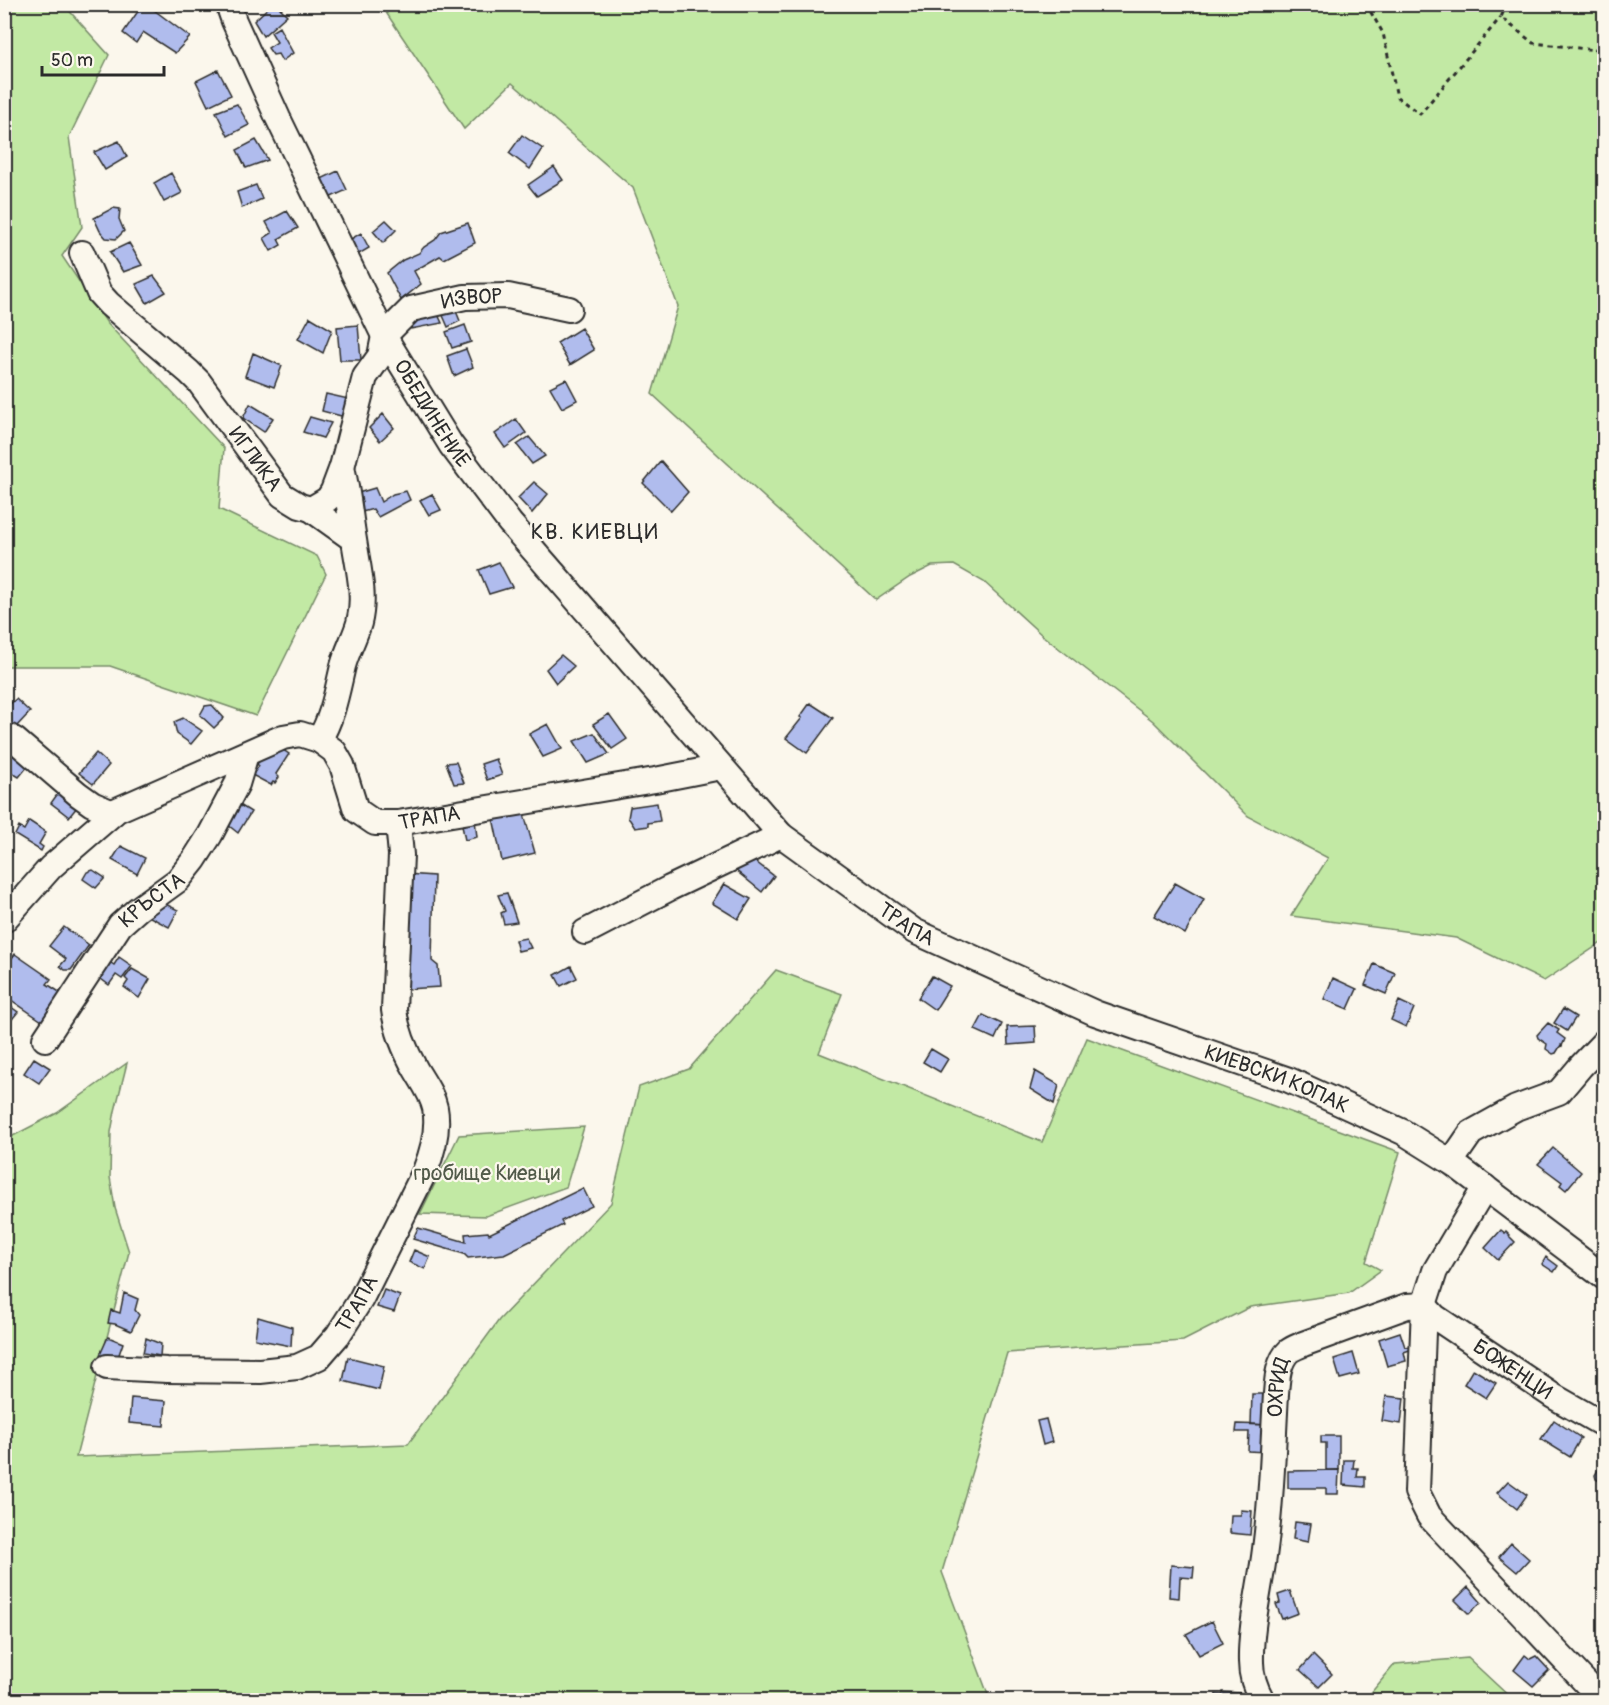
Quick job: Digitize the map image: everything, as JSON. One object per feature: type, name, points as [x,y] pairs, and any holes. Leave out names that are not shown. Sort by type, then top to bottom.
[{"type":"street","name":"ОБЕДИНЕНИЕ","points":[[228,4],[278,118],[384,336],[451,445],[510,523],[721,767]]},
{"type":"street","name":"ИГЛИКА","points":[[82,253],[99,293],[200,382],[282,495],[300,507],[311,509],[353,539]]},
{"type":"street","name":"ИЗВОР","points":[[384,336],[411,309],[465,297],[508,296],[569,309]]},
{"type":"street","points":[[311,509],[328,499],[338,482],[365,377],[380,356],[384,336]]},
{"type":"street","points":[[319,740],[327,726],[344,662],[360,622],[362,601],[360,571],[342,467]]},
{"type":"street","points":[[4,920],[43,875],[113,813],[283,737],[300,734],[319,740],[334,751],[342,765],[356,810],[375,823],[398,823]]},
{"type":"street","points":[[4,740],[8,736],[15,740],[78,794],[92,804],[113,813]]},
{"type":"street","name":"КРЪСТА","points":[[45,1039],[120,925],[178,880],[194,860],[210,836],[237,784],[246,754]]},
{"type":"street","name":"ТРАПА","points":[[107,1367],[215,1371],[260,1371],[297,1367],[319,1357],[327,1349],[343,1328],[372,1279],[425,1171],[436,1136],[435,1108],[432,1097],[401,1041],[394,1010],[401,855],[398,823],[721,767],[781,835],[914,931],[1095,1013]]},
{"type":"street","points":[[585,932],[781,835]]},
{"type":"street","name":"КИЕВСКИ КОПАК","points":[[1095,1013],[1288,1080],[1403,1132],[1485,1187],[1605,1277]]},
{"type":"street","points":[[1450,1162],[1471,1133],[1516,1108],[1560,1092],[1605,1042]]},
{"type":"street","points":[[1485,1187],[1435,1271],[1424,1305],[1417,1492],[1429,1516],[1602,1701]]},
{"type":"street","name":"БОЖЕНЦИ","points":[[1424,1305],[1435,1317],[1553,1396],[1605,1425]]},
{"type":"street","name":"ОХРИД","points":[[1262,1701],[1251,1674],[1250,1660],[1268,1527],[1277,1377],[1281,1362],[1289,1352],[1303,1344],[1407,1306],[1424,1305]]},
{"type":"path","points":[[1366,4],[1383,33],[1397,97],[1420,114],[1501,17],[1507,4]]},
{"type":"path","points":[[1501,17],[1533,43],[1605,51]]},
{"type":"green space","points":[[4,5],[64,5],[109,55],[69,137],[82,227],[62,256],[107,323],[224,448],[219,509],[317,556],[326,574],[256,716],[110,666],[5,666]]},
{"type":"green space","points":[[381,5],[1604,5],[1604,941],[1544,981],[1456,938],[1291,916],[1328,858],[1248,816],[1153,721],[1043,636],[984,582],[954,565],[932,566],[910,577],[876,600],[652,394],[678,306],[633,188],[512,83],[464,129]]},
{"type":"green space","points":[[776,970],[842,994],[819,1053],[1042,1142],[1087,1038],[1400,1152],[1366,1262],[1381,1270],[1349,1293],[1250,1307],[1183,1341],[1007,1353],[942,1572],[990,1700],[5,1700],[5,1140],[57,1113],[127,1063],[111,1132],[110,1177],[115,1208],[129,1252],[76,1457],[408,1444],[499,1320],[611,1203],[639,1087],[689,1069]]},
{"type":"green space","name":"гробище Киевци","points":[[584,1127],[566,1187],[486,1216],[420,1214],[459,1135]]},
{"type":"green space","points":[[1468,1658],[1513,1700],[1365,1700],[1395,1664]]},
{"type":"building","points":[[143,4],[190,37],[175,53],[143,32],[136,43],[123,33]]},
{"type":"building","points":[[272,4],[276,4],[287,15],[263,36],[254,21]]},
{"type":"building","points":[[279,27],[293,53],[282,61],[278,54],[273,55],[268,48],[277,42],[271,32]]},
{"type":"building","points":[[218,70],[231,95],[208,106],[196,81]]},
{"type":"building","points":[[237,104],[249,125],[228,136],[216,112]]},
{"type":"building","points":[[522,135],[543,149],[530,169],[509,153]]},
{"type":"building","points":[[256,140],[268,160],[246,168],[237,150]]},
{"type":"building","points":[[119,141],[127,157],[105,170],[94,152]]},
{"type":"building","points":[[554,167],[563,180],[537,196],[528,185]]},
{"type":"building","points":[[338,171],[347,190],[329,198],[319,180]]},
{"type":"building","points":[[171,173],[182,193],[164,202],[154,183]]},
{"type":"building","points":[[256,185],[262,199],[242,208],[237,192]]},
{"type":"building","points":[[113,208],[120,209],[119,219],[124,231],[116,239],[106,238],[94,218]]},
{"type":"building","points":[[287,211],[298,228],[278,239],[281,245],[271,251],[264,238],[272,233],[266,222]]},
{"type":"building","points":[[386,220],[396,230],[383,243],[373,231]]},
{"type":"building","points":[[468,223],[475,243],[444,259],[440,256],[414,271],[421,284],[401,300],[387,273],[403,260],[419,253],[441,232]]},
{"type":"building","points":[[361,233],[369,248],[352,258],[344,243]]},
{"type":"building","points":[[129,243],[142,265],[123,272],[110,252]]},
{"type":"building","points":[[154,276],[166,292],[147,303],[136,284]]},
{"type":"building","points":[[454,306],[460,321],[448,327],[441,311]]},
{"type":"building","points":[[436,310],[442,323],[411,329],[407,317]]},
{"type":"building","points":[[310,317],[332,330],[323,353],[298,339]]},
{"type":"building","points":[[358,325],[361,360],[340,360],[337,327]]},
{"type":"building","points":[[465,325],[471,342],[452,348],[446,332]]},
{"type":"building","points":[[581,328],[594,350],[570,365],[557,343]]},
{"type":"building","points":[[466,349],[473,367],[454,376],[447,356]]},
{"type":"building","points":[[253,353],[282,366],[274,387],[245,376]]},
{"type":"building","points":[[566,379],[577,400],[562,408],[550,387]]},
{"type":"building","points":[[326,394],[353,400],[349,418],[322,411]]},
{"type":"building","points":[[250,404],[273,418],[264,432],[243,418]]},
{"type":"building","points":[[383,414],[394,428],[380,441],[369,428]]},
{"type":"building","points":[[310,417],[331,423],[323,438],[303,432]]},
{"type":"building","points":[[516,419],[526,433],[505,448],[495,434]]},
{"type":"building","points":[[529,437],[545,456],[532,464],[517,445]]},
{"type":"building","points":[[661,461],[688,492],[671,511],[643,483]]},
{"type":"building","points":[[534,482],[548,494],[532,513],[518,498]]},
{"type":"building","points":[[375,488],[381,502],[393,494],[406,491],[410,500],[378,517],[373,509],[362,512],[362,502],[358,493]]},
{"type":"building","points":[[432,494],[441,510],[429,515],[420,500]]},
{"type":"building","points":[[499,562],[512,587],[489,594],[479,570]]},
{"type":"building","points":[[561,655],[574,666],[556,683],[546,669]]},
{"type":"building","points":[[16,699],[30,712],[16,727],[4,717],[4,709]]},
{"type":"building","points":[[810,703],[833,718],[807,753],[786,738],[802,718],[800,717]]},
{"type":"building","points":[[212,705],[224,718],[214,728],[200,715],[205,706]]},
{"type":"building","points":[[609,714],[627,739],[612,749],[593,724]]},
{"type":"building","points":[[183,718],[202,731],[191,744],[177,734],[174,722]]},
{"type":"building","points":[[548,724],[562,749],[543,757],[529,734]]},
{"type":"building","points":[[594,733],[609,754],[588,763],[574,741]]},
{"type":"building","points":[[274,744],[289,754],[276,774],[279,777],[271,785],[252,775],[259,766],[257,764]]},
{"type":"building","points":[[12,747],[33,760],[19,777],[9,771],[4,774],[4,756]]},
{"type":"building","points":[[96,753],[109,765],[93,784],[79,773]]},
{"type":"building","points":[[496,759],[502,775],[487,780],[481,764]]},
{"type":"building","points":[[456,762],[464,783],[454,784],[446,763]]},
{"type":"building","points":[[59,792],[82,801],[69,817],[51,803]]},
{"type":"building","points":[[235,802],[251,812],[238,833],[223,821]]},
{"type":"building","points":[[657,803],[660,821],[635,828],[628,818],[630,807]]},
{"type":"building","points":[[522,807],[535,853],[502,861],[492,813]]},
{"type":"building","points":[[475,820],[477,837],[465,840],[461,821]]},
{"type":"building","points":[[29,821],[46,832],[39,844],[43,847],[41,851],[15,835],[19,827],[24,830]]},
{"type":"building","points":[[121,846],[145,858],[137,874],[112,860]]},
{"type":"building","points":[[752,859],[774,876],[762,892],[734,869]]},
{"type":"building","points":[[93,870],[105,878],[96,888],[83,879],[87,872]]},
{"type":"building","points":[[406,874],[434,876],[432,961],[438,966],[440,987],[407,989]]},
{"type":"building","points":[[1175,883],[1204,899],[1185,934],[1154,916]]},
{"type":"building","points":[[724,884],[751,899],[738,919],[712,903]]},
{"type":"building","points":[[507,893],[517,922],[504,924],[501,913],[505,911],[498,895]]},
{"type":"building","points":[[157,900],[178,910],[169,927],[148,916]]},
{"type":"building","points":[[64,927],[89,945],[71,970],[65,970],[60,966],[66,959],[49,946]]},
{"type":"building","points":[[526,938],[531,948],[518,951],[515,940]]},
{"type":"building","points":[[15,954],[51,979],[47,984],[61,993],[42,1021],[4,995],[4,968]]},
{"type":"building","points":[[119,957],[132,966],[122,979],[116,975],[109,985],[97,976],[108,961],[114,965]]},
{"type":"building","points":[[1374,964],[1395,973],[1386,994],[1365,985]]},
{"type":"building","points":[[571,966],[577,978],[561,986],[555,975]]},
{"type":"building","points":[[132,969],[150,979],[139,998],[124,987],[128,981],[125,978]]},
{"type":"building","points":[[932,976],[950,986],[935,1010],[918,998]]},
{"type":"building","points":[[1333,978],[1357,989],[1348,1009],[1324,999]]},
{"type":"building","points":[[1399,1001],[1414,1008],[1406,1027],[1391,1020]]},
{"type":"building","points":[[4,1002],[18,1012],[4,1029]]},
{"type":"building","points":[[1563,1009],[1576,1017],[1567,1031],[1554,1023]]},
{"type":"building","points":[[983,1015],[1002,1024],[995,1039],[975,1030]]},
{"type":"building","points":[[1548,1023],[1559,1030],[1557,1033],[1565,1039],[1562,1046],[1553,1054],[1546,1049],[1547,1044],[1537,1035]]},
{"type":"building","points":[[1035,1026],[1036,1043],[1008,1045],[1007,1027]]},
{"type":"building","points":[[931,1049],[948,1059],[940,1072],[923,1062]]},
{"type":"building","points":[[34,1058],[50,1068],[39,1083],[24,1073]]},
{"type":"building","points":[[1035,1071],[1059,1085],[1054,1104],[1030,1089]]},
{"type":"building","points":[[1553,1148],[1581,1172],[1566,1190],[1560,1185],[1562,1182],[1538,1164]]},
{"type":"building","points":[[583,1188],[592,1206],[561,1221],[563,1225],[504,1254],[468,1258],[464,1254],[413,1239],[418,1228],[466,1242],[465,1234],[488,1232],[489,1234]]},
{"type":"building","points":[[1501,1230],[1505,1233],[1506,1231],[1515,1242],[1498,1260],[1485,1248]]},
{"type":"building","points":[[414,1250],[430,1257],[425,1269],[409,1262]]},
{"type":"building","points":[[1546,1257],[1558,1266],[1554,1272],[1542,1264]]},
{"type":"building","points":[[384,1290],[400,1296],[394,1312],[377,1307]]},
{"type":"building","points":[[124,1293],[138,1299],[135,1310],[139,1315],[131,1331],[108,1323],[111,1310],[120,1313]]},
{"type":"building","points":[[258,1317],[292,1327],[291,1346],[255,1339]]},
{"type":"building","points":[[1400,1332],[1405,1347],[1411,1346],[1412,1349],[1404,1352],[1406,1361],[1387,1366],[1379,1339]]},
{"type":"building","points":[[108,1337],[123,1343],[116,1363],[99,1357]]},
{"type":"building","points":[[146,1338],[161,1344],[160,1356],[143,1353]]},
{"type":"building","points":[[1353,1353],[1359,1374],[1340,1379],[1334,1359]]},
{"type":"building","points":[[348,1357],[384,1366],[379,1390],[343,1381]]},
{"type":"building","points":[[1473,1369],[1496,1383],[1486,1398],[1464,1384]]},
{"type":"building","points":[[1252,1394],[1269,1394],[1267,1425],[1251,1424]]},
{"type":"building","points":[[1386,1396],[1404,1398],[1401,1424],[1382,1421]]},
{"type":"building","points":[[131,1398],[166,1401],[164,1426],[129,1423]]},
{"type":"building","points":[[1046,1419],[1052,1442],[1043,1445],[1037,1421]]},
{"type":"building","points":[[1554,1420],[1581,1438],[1570,1457],[1541,1439]]},
{"type":"building","points":[[1237,1424],[1267,1425],[1266,1452],[1248,1451],[1249,1432],[1236,1432]]},
{"type":"building","points":[[1321,1436],[1339,1436],[1339,1470],[1326,1470],[1326,1443],[1321,1443]]},
{"type":"building","points":[[1344,1460],[1354,1460],[1353,1468],[1358,1468],[1357,1477],[1365,1477],[1365,1487],[1343,1485]]},
{"type":"building","points":[[1604,1460],[1604,1484],[1596,1479],[1595,1475]]},
{"type":"building","points":[[1339,1470],[1338,1494],[1326,1494],[1326,1488],[1288,1488],[1288,1471]]},
{"type":"building","points":[[1508,1481],[1527,1495],[1517,1509],[1497,1493]]},
{"type":"building","points":[[1241,1510],[1252,1511],[1250,1535],[1230,1533],[1231,1515],[1241,1515]]},
{"type":"building","points":[[1295,1522],[1311,1524],[1308,1542],[1293,1539]]},
{"type":"building","points":[[1511,1543],[1529,1559],[1517,1572],[1499,1557]]},
{"type":"building","points":[[1171,1565],[1194,1567],[1193,1578],[1180,1577],[1179,1598],[1169,1597]]},
{"type":"building","points":[[1468,1587],[1481,1602],[1469,1614],[1455,1600]]},
{"type":"building","points":[[1290,1591],[1298,1613],[1282,1619],[1276,1604],[1280,1603],[1278,1595]]},
{"type":"building","points":[[1212,1621],[1223,1643],[1199,1655],[1186,1634]]},
{"type":"building","points":[[1313,1655],[1332,1674],[1319,1687],[1300,1670]]},
{"type":"building","points":[[1525,1655],[1530,1659],[1536,1656],[1549,1670],[1533,1686],[1514,1670]]},
{"type":"building","points":[[1223,1692],[1241,1693],[1240,1700],[1215,1700],[1216,1694],[1223,1695]]},
{"type":"district","name":"КВ. КИЕВЦИ","points":[[595,532]]}]
